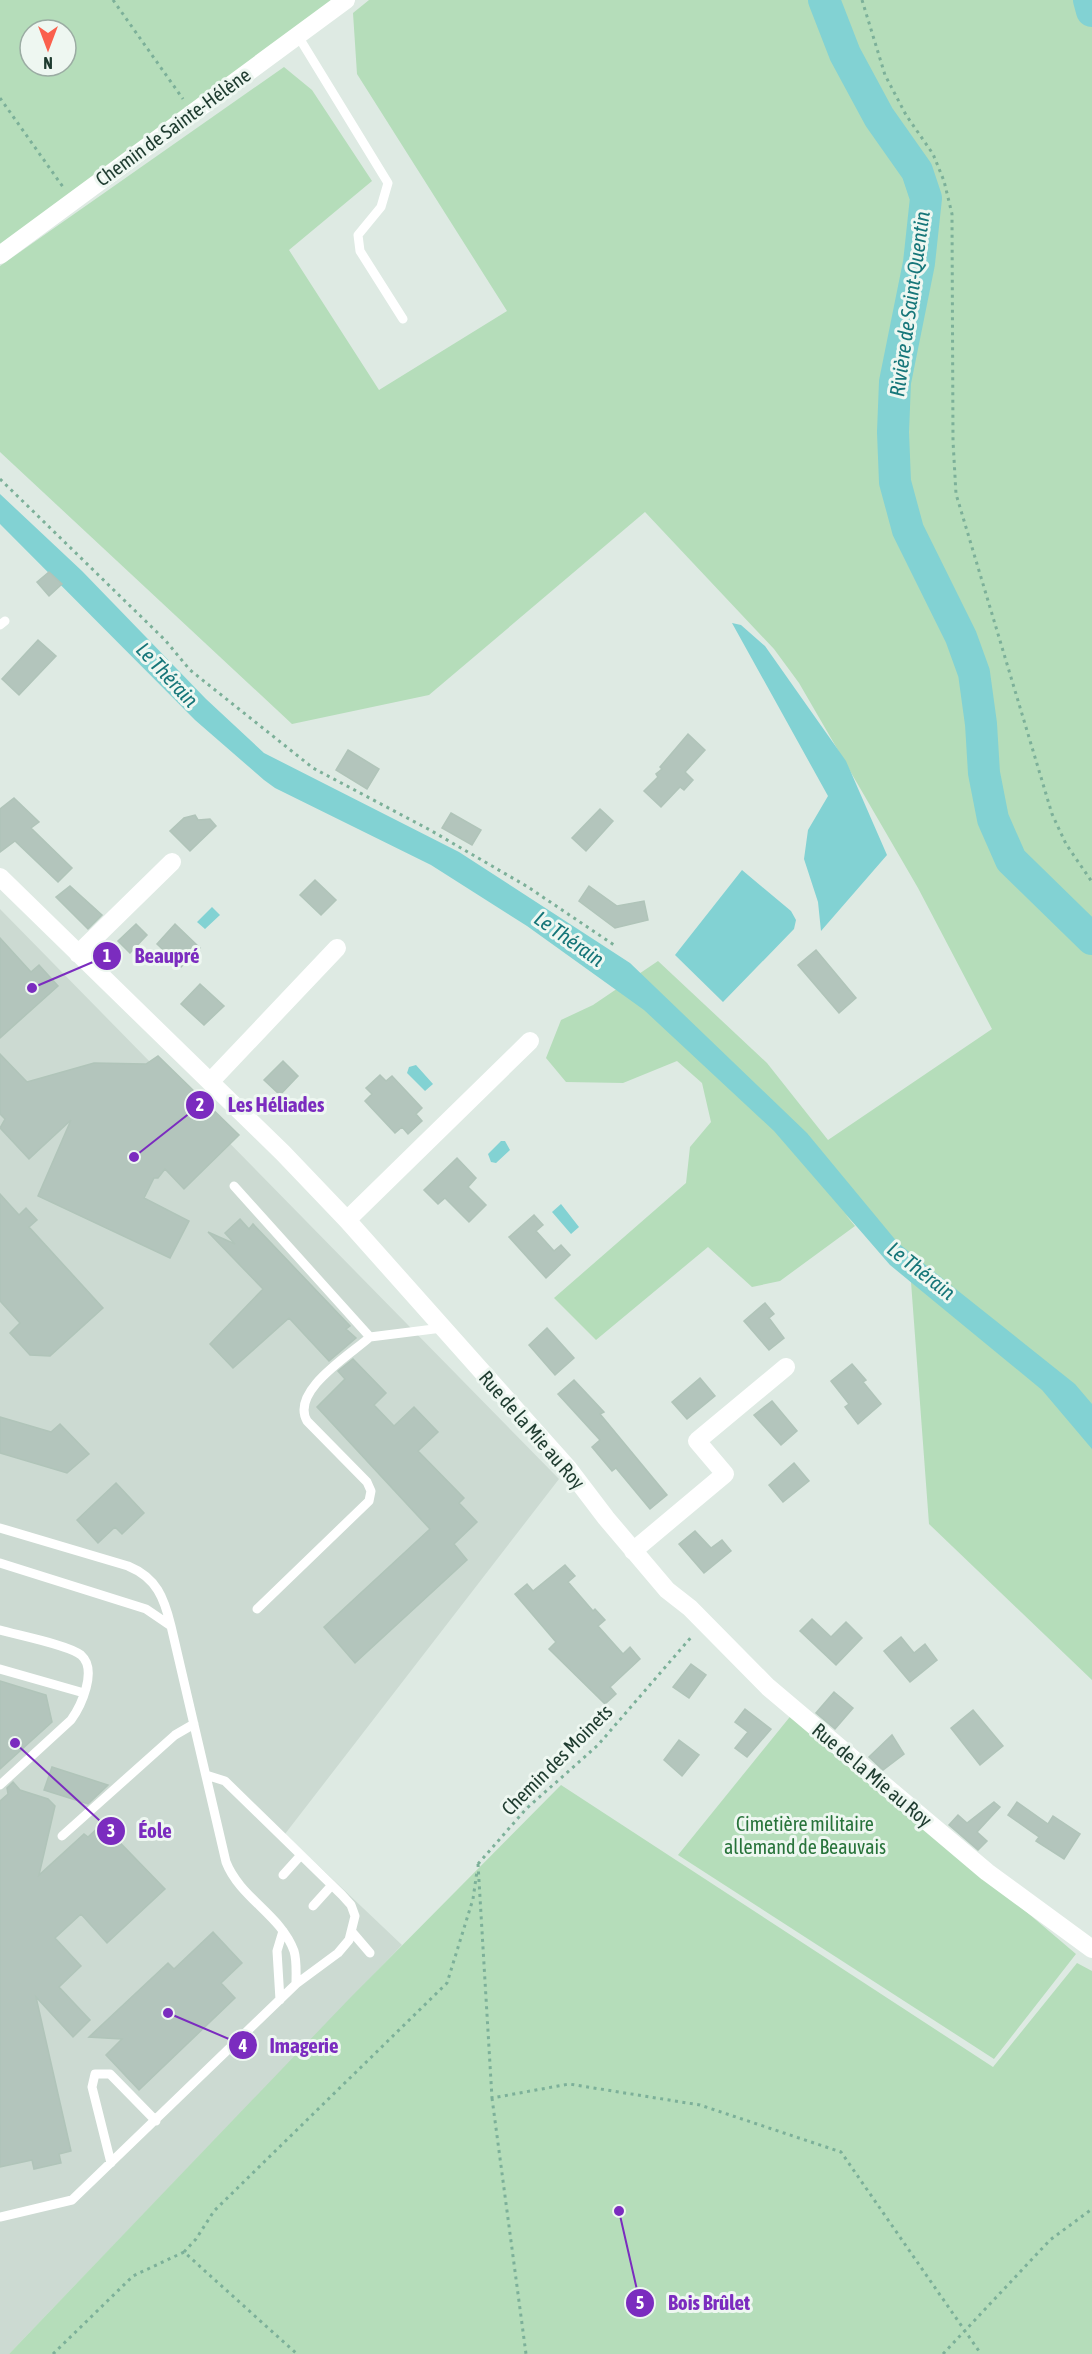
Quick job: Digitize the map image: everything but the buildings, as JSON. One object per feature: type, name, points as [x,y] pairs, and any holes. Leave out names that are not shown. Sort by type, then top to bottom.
[{"type":"street","name":"Chemin de Sainte-Hélène","points":[[0,255],[346,0]]},
{"type":"street","points":[[78,954],[172,862]]},
{"type":"street","name":"Rue de la Mie au Roy","points":[[0,877],[210,1082],[347,1220],[568,1468],[633,1551],[667,1590],[704,1623],[768,1687],[987,1872],[1092,1949]]},
{"type":"street","points":[[210,1082],[337,948]]},
{"type":"street","points":[[347,1220],[530,1041]]},
{"type":"street","points":[[633,1551],[725,1474],[697,1441],[786,1367]]},
{"type":"lane","points":[[298,36],[388,183],[381,207],[358,235],[360,251],[403,319]]},
{"type":"lane","points":[[234,1186],[370,1337]]},
{"type":"lane","points":[[257,1609],[369,1501],[371,1491],[367,1482],[307,1421],[303,1410],[305,1398],[312,1387],[370,1337],[442,1328]]},
{"type":"lane","points":[[0,1528],[138,1570],[152,1580],[160,1591],[171,1626],[230,1871],[240,1886],[283,1931],[294,1951],[296,1984]]},
{"type":"lane","points":[[0,1563],[135,1605],[155,1614],[171,1626]]},
{"type":"lane","points":[[0,1630],[81,1655],[88,1675],[84,1693],[71,1720],[0,1785]]},
{"type":"lane","points":[[0,1669],[84,1693]]},
{"type":"lane","points":[[62,1836],[175,1735],[194,1724]]},
{"type":"lane","points":[[0,2217],[72,2200],[296,1984],[338,1953],[352,1932],[355,1916],[351,1905],[225,1781],[206,1775]]},
{"type":"lane","points":[[283,1875],[301,1855]]},
{"type":"lane","points":[[313,1906],[332,1885]]},
{"type":"lane","points":[[280,2000],[277,1951],[283,1931]]},
{"type":"lane","points":[[352,1932],[370,1953]]},
{"type":"lane","points":[[111,2163],[92,2087],[95,2074],[110,2074],[156,2121]]},
{"type":"path","points":[[113,0],[192,112]]},
{"type":"path","points":[[862,0],[885,75],[906,115],[933,154],[944,181],[951,214],[953,441],[956,494],[1052,814],[1066,844],[1092,882]]},
{"type":"path","points":[[0,98],[73,201]]},
{"type":"path","points":[[0,479],[165,640],[190,670],[313,768],[430,830],[518,882],[614,945]]},
{"type":"path","name":"Chemin des Moinets","points":[[478,1864],[526,1809],[598,1745],[704,1623]]},
{"type":"path","points":[[478,1864],[492,2098],[526,2354]]},
{"type":"path","points":[[53,2354],[133,2276],[184,2252],[196,2239],[214,2211],[447,1983],[473,1899],[478,1864]]},
{"type":"path","points":[[492,2098],[569,2084],[700,2105],[840,2152],[981,2354]]},
{"type":"path","points":[[943,2354],[1050,2240],[1092,2209]]},
{"type":"path","points":[[184,2252],[297,2354]]},
{"type":"shaded area","points":[[0,909],[559,1479],[285,1834],[402,1945],[9,2354],[0,2354]]},
{"type":"green space","points":[[0,0],[340,0],[0,251]]},
{"type":"green space","points":[[369,0],[1092,0],[1092,1680],[929,1524],[911,1282],[845,1214],[855,1226],[780,1281],[752,1287],[708,1247],[596,1340],[554,1298],[686,1183],[690,1147],[711,1122],[702,1083],[677,1061],[623,1083],[566,1082],[546,1058],[561,1020],[593,1005],[658,961],[767,1063],[828,1140],[992,1029],[918,888],[799,683],[774,649],[645,512],[429,695],[292,724],[0,452],[0,266],[284,67],[312,90],[372,181],[289,250],[379,390],[507,311],[357,74],[353,13]]},
{"type":"green space","name":"Cimetière militaire allemand de Beauvais","points":[[793,1713],[1076,1954],[994,2059],[678,1855]]},
{"type":"green space","points":[[561,1785],[993,2067],[1077,1963],[1092,1971],[1092,2354],[9,2354],[349,1999]]},
{"type":"water","name":"Le Thérain","points":[[0,494],[82,571],[206,699],[264,753],[459,852],[630,963],[807,1133],[898,1243],[1075,1384],[1092,1404],[1092,1449],[1042,1390],[890,1265],[774,1131],[644,1010],[527,926],[431,865],[275,788],[195,720],[0,524]]},
{"type":"water","points":[[732,623],[741,625],[765,646],[846,761],[887,855],[821,931],[818,902],[804,859],[808,830],[828,796]]},
{"type":"water","points":[[742,870],[791,911],[796,920],[794,929],[723,1002],[675,955]]},
{"type":"water","points":[[212,907],[220,915],[205,929],[197,922]]},
{"type":"water","points":[[416,1065],[433,1084],[425,1091],[407,1073],[409,1067]]},
{"type":"water","points":[[501,1141],[505,1141],[510,1150],[496,1163],[491,1162],[488,1154]]},
{"type":"water","points":[[561,1204],[579,1227],[571,1234],[552,1212]]},
{"type":"waterway","name":"Rivière de Saint-Quentin","points":[[824,0],[845,54],[879,117],[917,171],[926,198],[919,263],[895,382],[893,432],[895,482],[908,530],[961,637],[974,673],[981,724],[984,773],[993,819],[1011,860],[1092,939]]},
{"type":"waterway","points":[[1089,0],[1092,11]]},
{"type":"place","name":"Beaupré","points":[[32,988]]},
{"type":"place","name":"Les Héliades","points":[[134,1157]]},
{"type":"place","name":"Éole","points":[[15,1743]]},
{"type":"place","name":"Imagerie","points":[[168,2013]]},
{"type":"place","name":"Bois Brûlet","points":[[619,2211]]}]
